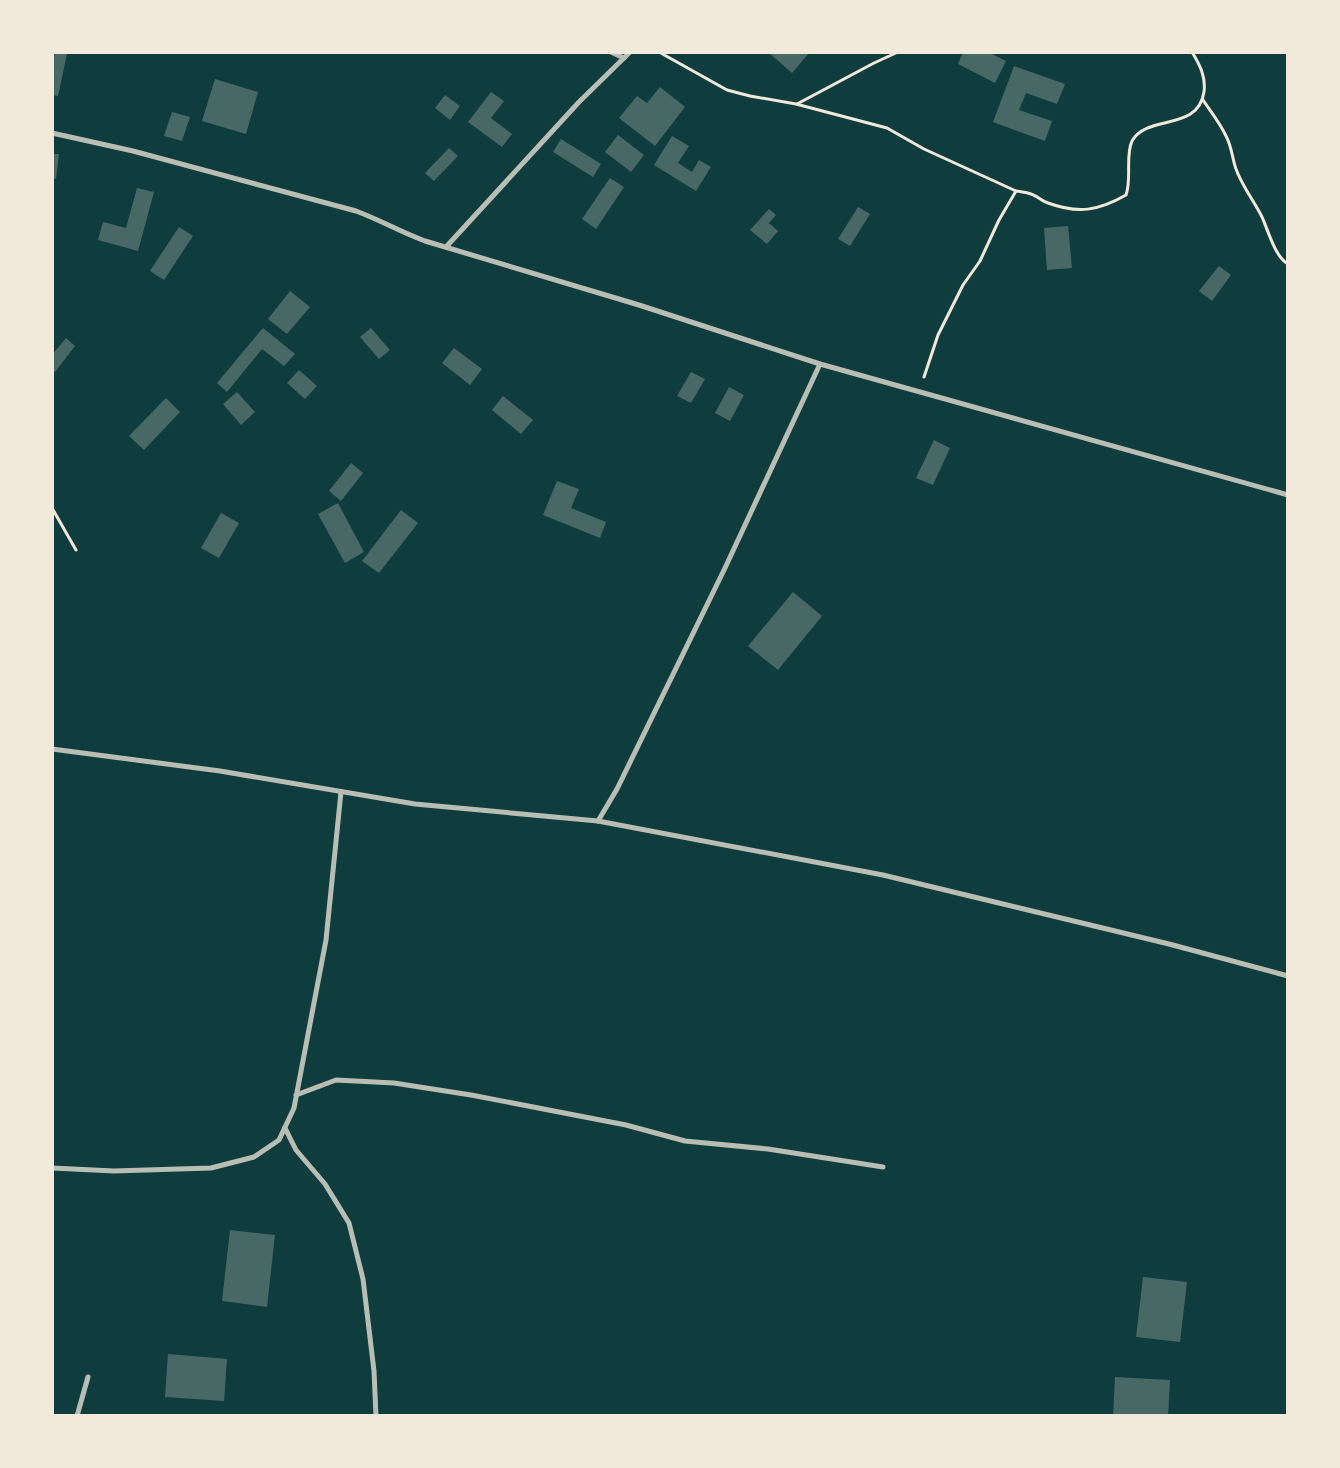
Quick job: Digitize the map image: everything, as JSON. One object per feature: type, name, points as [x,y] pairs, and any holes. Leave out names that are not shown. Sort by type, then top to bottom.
[{"type":"street","points":[[611,52],[624,58]]},
{"type":"street","points":[[446,246],[579,102],[630,52]]},
{"type":"street","points":[[52,133],[133,150],[356,211],[408,235],[630,302],[820,364],[1288,495]]},
{"type":"street","points":[[598,820],[617,789],[721,577],[820,364]]},
{"type":"street","points":[[52,749],[220,772],[415,804],[598,820],[882,875],[1169,944],[1288,976]]},
{"type":"street","points":[[52,1168],[114,1171],[211,1168],[254,1158],[280,1140],[294,1108],[326,940],[341,792]]},
{"type":"street","points":[[296,1095],[336,1080],[394,1083],[472,1095],[617,1124],[685,1141],[768,1149],[883,1168]]},
{"type":"street","points":[[285,1128],[296,1150],[325,1184],[349,1223],[363,1279],[374,1371],[376,1416]]},
{"type":"street","points":[[77,1416],[88,1377]]},
{"type":"path","points":[[659,52],[727,90],[796,104],[887,128],[924,149],[1016,190],[1058,206],[1085,210],[1104,206],[1126,195],[1129,182],[1130,149],[1132,142],[1138,134],[1152,126],[1176,121],[1198,109],[1203,99],[1204,76],[1192,52]]},
{"type":"path","points":[[796,104],[898,52]]},
{"type":"path","points":[[1203,99],[1226,135],[1241,181],[1262,217],[1274,246],[1282,260],[1288,264]]},
{"type":"path","points":[[919,391],[938,335],[963,286],[980,261],[999,220],[1016,190]]},
{"type":"path","points":[[52,508],[76,550]]},
{"type":"building","points":[[52,52],[67,54],[58,96],[52,95]]},
{"type":"building","points":[[768,52],[810,52],[792,73]]},
{"type":"building","points":[[963,52],[988,52],[1006,61],[995,83],[958,64]]},
{"type":"building","points":[[1014,66],[1065,84],[1057,104],[1026,93],[1019,110],[1052,121],[1045,141],[993,122]]},
{"type":"building","points":[[215,79],[258,92],[246,134],[202,121]]},
{"type":"building","points":[[660,87],[685,107],[655,146],[619,118],[637,96],[647,103]]},
{"type":"building","points":[[491,92],[504,101],[491,118],[512,134],[502,147],[468,122]]},
{"type":"building","points":[[445,95],[460,106],[450,120],[435,108]]},
{"type":"building","points":[[172,112],[190,117],[182,141],[164,136]]},
{"type":"building","points":[[618,135],[644,155],[631,172],[605,152]]},
{"type":"building","points":[[672,136],[689,146],[678,163],[692,172],[699,160],[711,167],[696,191],[654,165]]},
{"type":"building","points":[[561,139],[601,164],[593,177],[553,152]]},
{"type":"building","points":[[449,148],[458,156],[434,181],[425,173]]},
{"type":"building","points":[[52,154],[59,154],[56,179],[52,178]]},
{"type":"building","points":[[610,178],[624,187],[596,229],[582,219]]},
{"type":"building","points":[[137,188],[154,192],[138,251],[98,240],[103,222],[126,228]]},
{"type":"building","points":[[858,207],[870,214],[850,246],[838,239]]},
{"type":"building","points":[[769,209],[776,215],[769,223],[778,231],[767,244],[750,230]]},
{"type":"building","points":[[1068,226],[1072,268],[1047,270],[1044,228]]},
{"type":"building","points":[[179,227],[193,236],[164,280],[150,271]]},
{"type":"building","points":[[1219,266],[1231,275],[1212,301],[1199,291]]},
{"type":"building","points":[[290,291],[310,307],[287,334],[268,319]]},
{"type":"building","points":[[263,328],[295,354],[284,366],[262,349],[227,392],[217,383]]},
{"type":"building","points":[[371,328],[390,350],[379,359],[360,337]]},
{"type":"building","points":[[66,338],[75,346],[55,372],[52,370],[52,355]]},
{"type":"building","points":[[454,348],[482,369],[470,385],[442,363]]},
{"type":"building","points":[[299,370],[317,386],[305,399],[287,383]]},
{"type":"building","points":[[691,372],[705,379],[691,403],[677,396]]},
{"type":"building","points":[[729,387],[744,395],[730,421],[715,413]]},
{"type":"building","points":[[237,392],[255,412],[241,425],[223,404]]},
{"type":"building","points":[[503,396],[533,420],[521,434],[492,410]]},
{"type":"building","points":[[166,398],[180,412],[144,450],[129,436]]},
{"type":"building","points":[[934,440],[950,448],[933,485],[916,478]]},
{"type":"building","points":[[351,463],[363,473],[341,501],[329,491]]},
{"type":"building","points":[[557,481],[579,489],[571,508],[606,522],[600,538],[543,515]]},
{"type":"building","points":[[338,503],[364,552],[345,563],[318,514]]},
{"type":"building","points":[[401,510],[418,523],[379,573],[362,561]]},
{"type":"building","points":[[221,513],[239,523],[219,558],[201,548]]},
{"type":"building","points":[[793,592],[822,616],[778,670],[748,646]]},
{"type":"building","points":[[230,1230],[275,1235],[267,1307],[222,1301]]},
{"type":"building","points":[[1143,1277],[1187,1282],[1180,1342],[1136,1337]]},
{"type":"building","points":[[168,1354],[227,1359],[224,1401],[165,1397]]},
{"type":"building","points":[[1115,1377],[1170,1380],[1168,1416],[1113,1416]]}]
